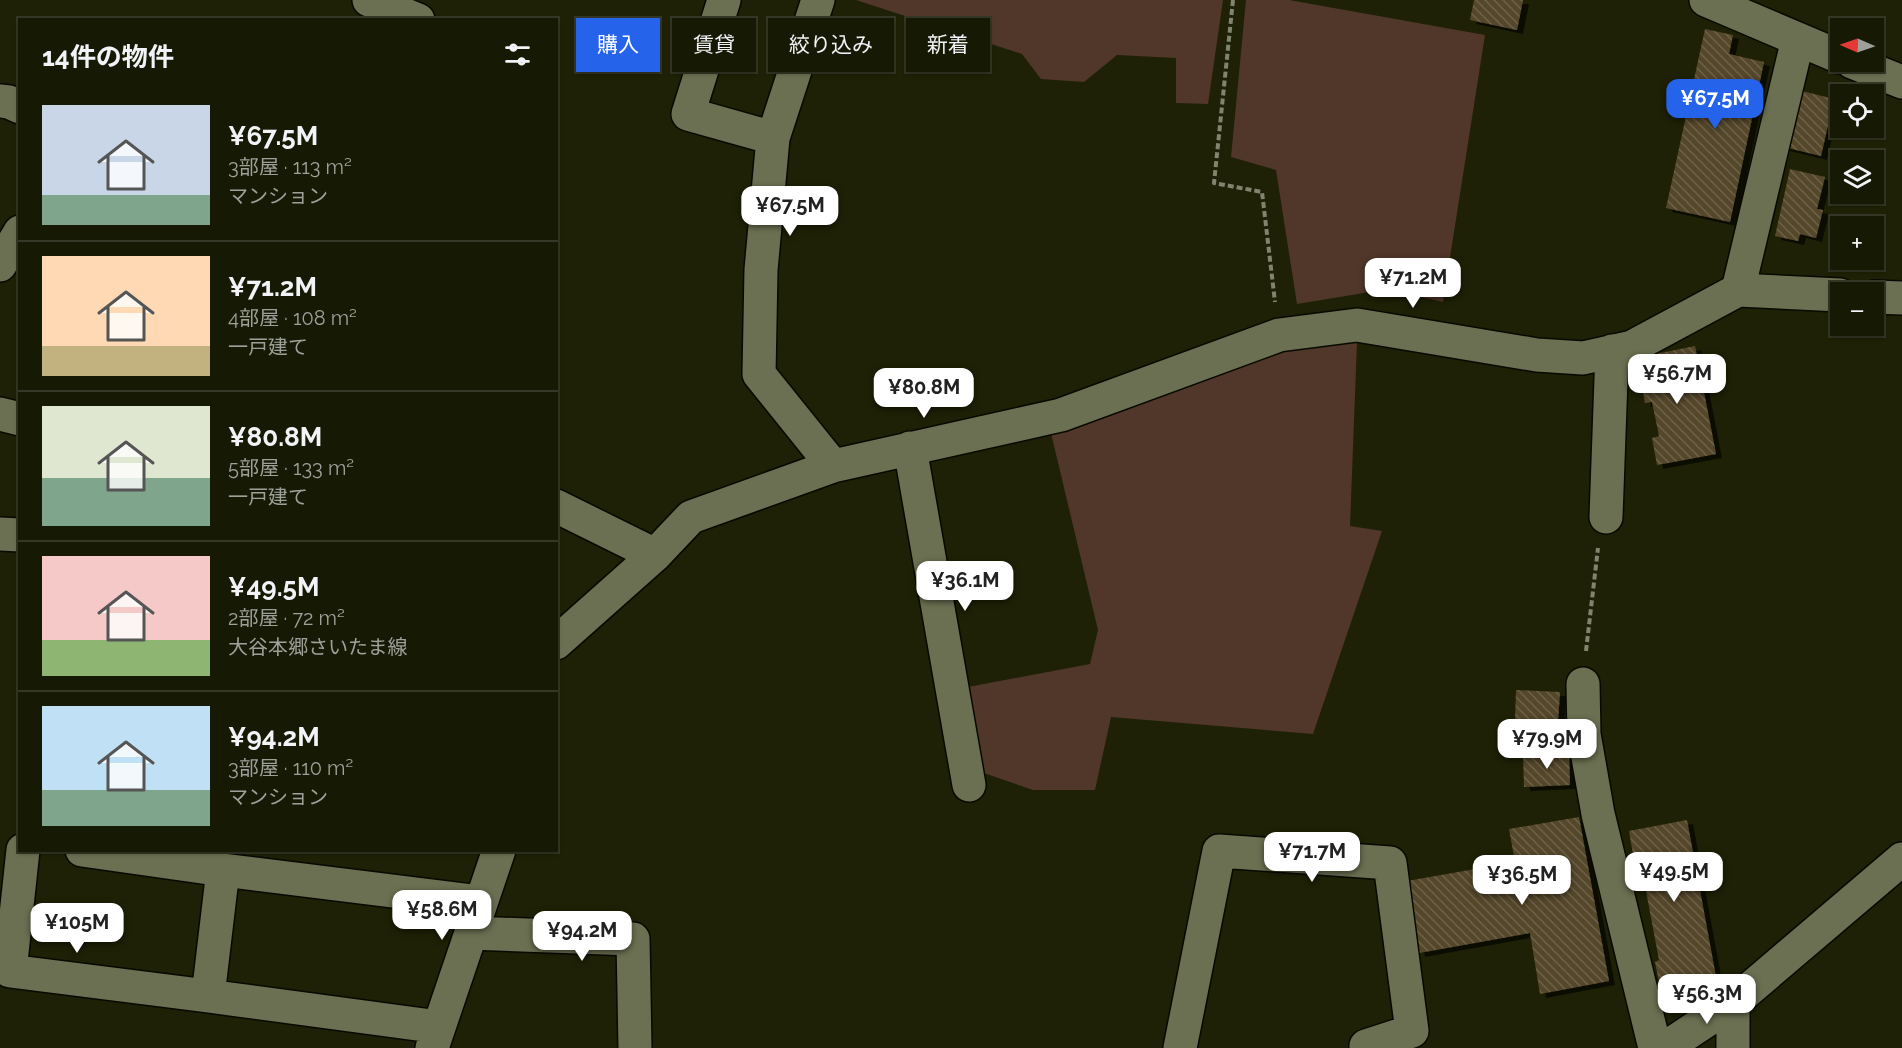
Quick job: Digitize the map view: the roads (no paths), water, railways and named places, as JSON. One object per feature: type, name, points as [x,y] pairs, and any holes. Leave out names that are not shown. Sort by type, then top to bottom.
[{"type":"street","points":[[357,18],[368,0],[413,18]]},
{"type":"street","points":[[724,0],[688,114],[773,138]]},
{"type":"street","points":[[818,0],[773,138],[761,270],[759,374],[834,466]]},
{"type":"street","points":[[1706,0],[1830,53]]},
{"type":"street","points":[[1738,290],[1798,39]]},
{"type":"street","points":[[1877,72],[1902,82]]},
{"type":"street","points":[[0,101],[18,106]]},
{"type":"street","points":[[0,265],[18,235]]},
{"type":"street","points":[[558,642],[655,555],[691,517],[834,466],[1061,415],[1279,335],[1357,326],[1537,355],[1583,358],[1632,347],[1738,290],[1830,295]]},
{"type":"street","points":[[1884,297],[1902,298]]},
{"type":"street","points":[[1606,517],[1612,351]]},
{"type":"street","points":[[910,448],[969,784]]},
{"type":"street","points":[[558,507],[655,555]]},
{"type":"street","points":[[0,534],[18,535]]},
{"type":"street","points":[[1583,684],[1584,734],[1598,814],[1655,1048]]},
{"type":"street","points":[[1180,1048],[1219,851],[1390,863],[1412,1031],[1366,1046],[1367,1048]]},
{"type":"street","points":[[23,852],[10,971],[208,996],[435,1038],[498,852]]},
{"type":"street","points":[[96,852],[482,902]]},
{"type":"street","points":[[1665,1048],[1733,1002],[1902,859]]},
{"type":"street","points":[[208,996],[223,870]]},
{"type":"street","points":[[471,933],[633,939],[635,1048]]},
{"type":"street","points":[[1732,1048],[1733,1002]]}]
